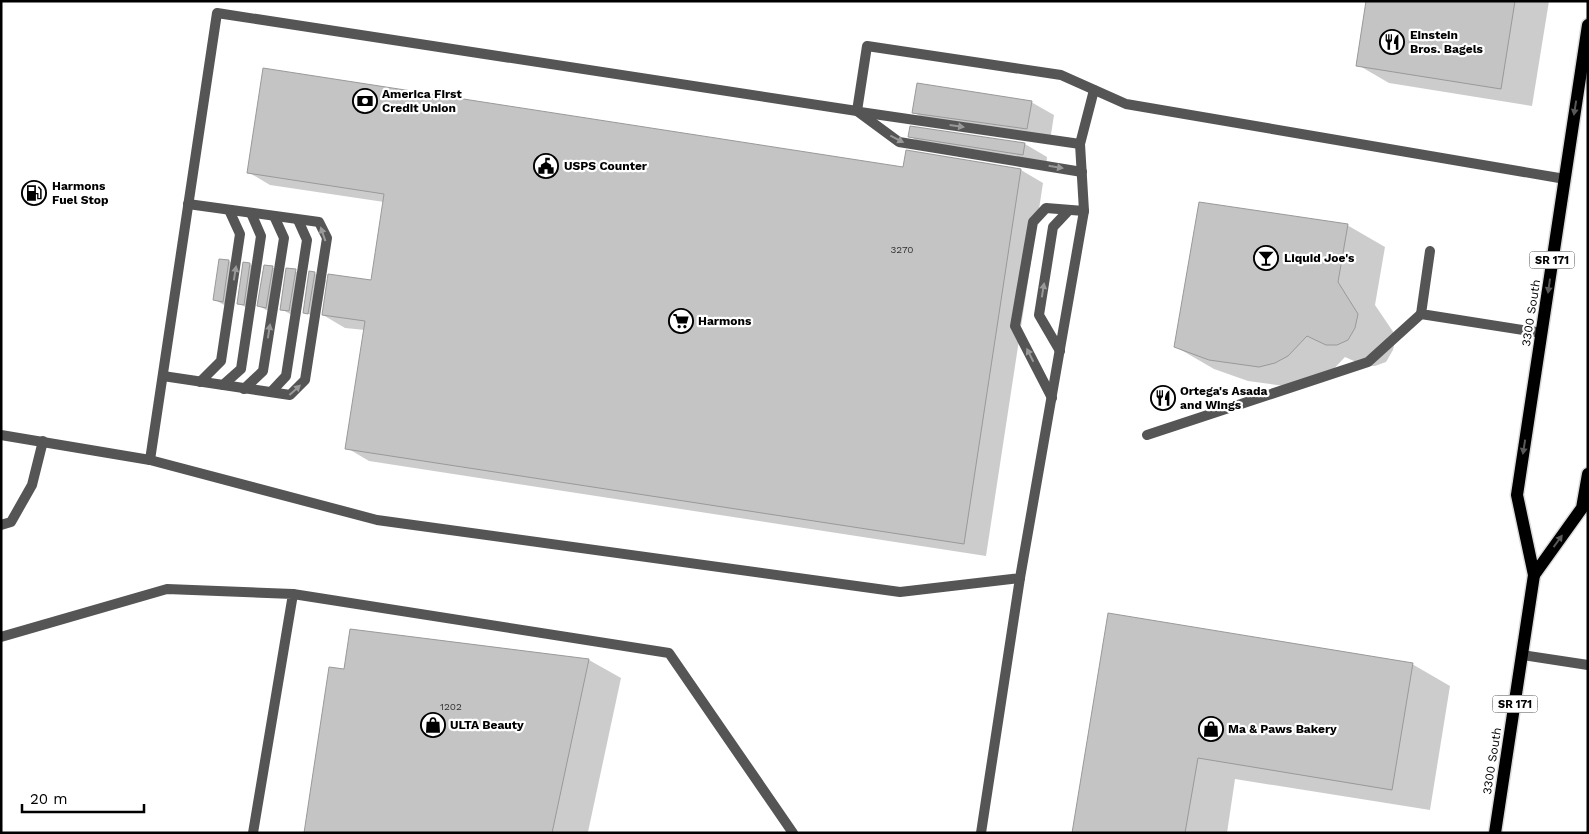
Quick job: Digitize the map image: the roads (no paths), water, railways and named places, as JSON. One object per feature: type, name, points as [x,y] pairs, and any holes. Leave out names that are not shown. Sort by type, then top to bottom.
[{"type":"main road","name":"3300 South","points":[[1494,833],[1534,575],[1517,495],[1588,26]]},
{"type":"main road","name":"3300 South","points":[[1534,575],[1582,508],[1588,474]]},
{"type":"lane","points":[[150,460],[217,13],[1080,144]]},
{"type":"lane","points":[[857,111],[867,46],[1061,75],[1126,104],[1565,179]]},
{"type":"lane","points":[[981,833],[1020,578],[1084,211],[1080,144],[1094,90]]},
{"type":"lane","points":[[857,111],[899,142],[1082,172]]},
{"type":"lane","points":[[163,376],[290,396],[305,380],[327,238],[319,222],[188,204]]},
{"type":"lane","points":[[1052,398],[1015,326],[1033,222],[1046,208],[1084,211]]},
{"type":"lane","points":[[200,382],[221,361],[240,234],[229,210]]},
{"type":"lane","points":[[1060,351],[1039,315],[1053,227],[1069,210]]},
{"type":"lane","points":[[223,385],[240,369],[262,236],[251,213]]},
{"type":"lane","points":[[244,389],[263,371],[284,238],[274,216]]},
{"type":"lane","points":[[271,392],[286,376],[307,240],[298,220]]},
{"type":"lane","points":[[1146,435],[1368,362],[1421,314],[1430,251]]},
{"type":"lane","points":[[1421,314],[1542,333]]},
{"type":"lane","points":[[1,435],[150,460],[377,520],[900,592],[1020,578]]},
{"type":"lane","points":[[1,525],[11,522],[32,485],[43,442]]},
{"type":"lane","points":[[1,638],[167,589],[293,594],[669,654],[793,833]]},
{"type":"lane","points":[[253,833],[293,594]]},
{"type":"lane","points":[[1522,655],[1588,665]]},
{"type":"place","name":"Einstein Bros. Bagels","points":[[1392,42]]},
{"type":"place","name":"America First Credit Union","points":[[365,101]]},
{"type":"place","name":"USPS Counter","points":[[546,166]]},
{"type":"place","name":"Harmons Fuel Stop","points":[[34,193]]},
{"type":"place","name":"Liquid Joe's","points":[[1266,258]]},
{"type":"place","name":"Harmons","points":[[681,321]]},
{"type":"place","name":"Ortega's Asada and Wings","points":[[1163,398]]},
{"type":"place","name":"ULTA Beauty","points":[[433,725]]},
{"type":"place","name":"Ma & Paws Bakery","points":[[1211,729]]}]
